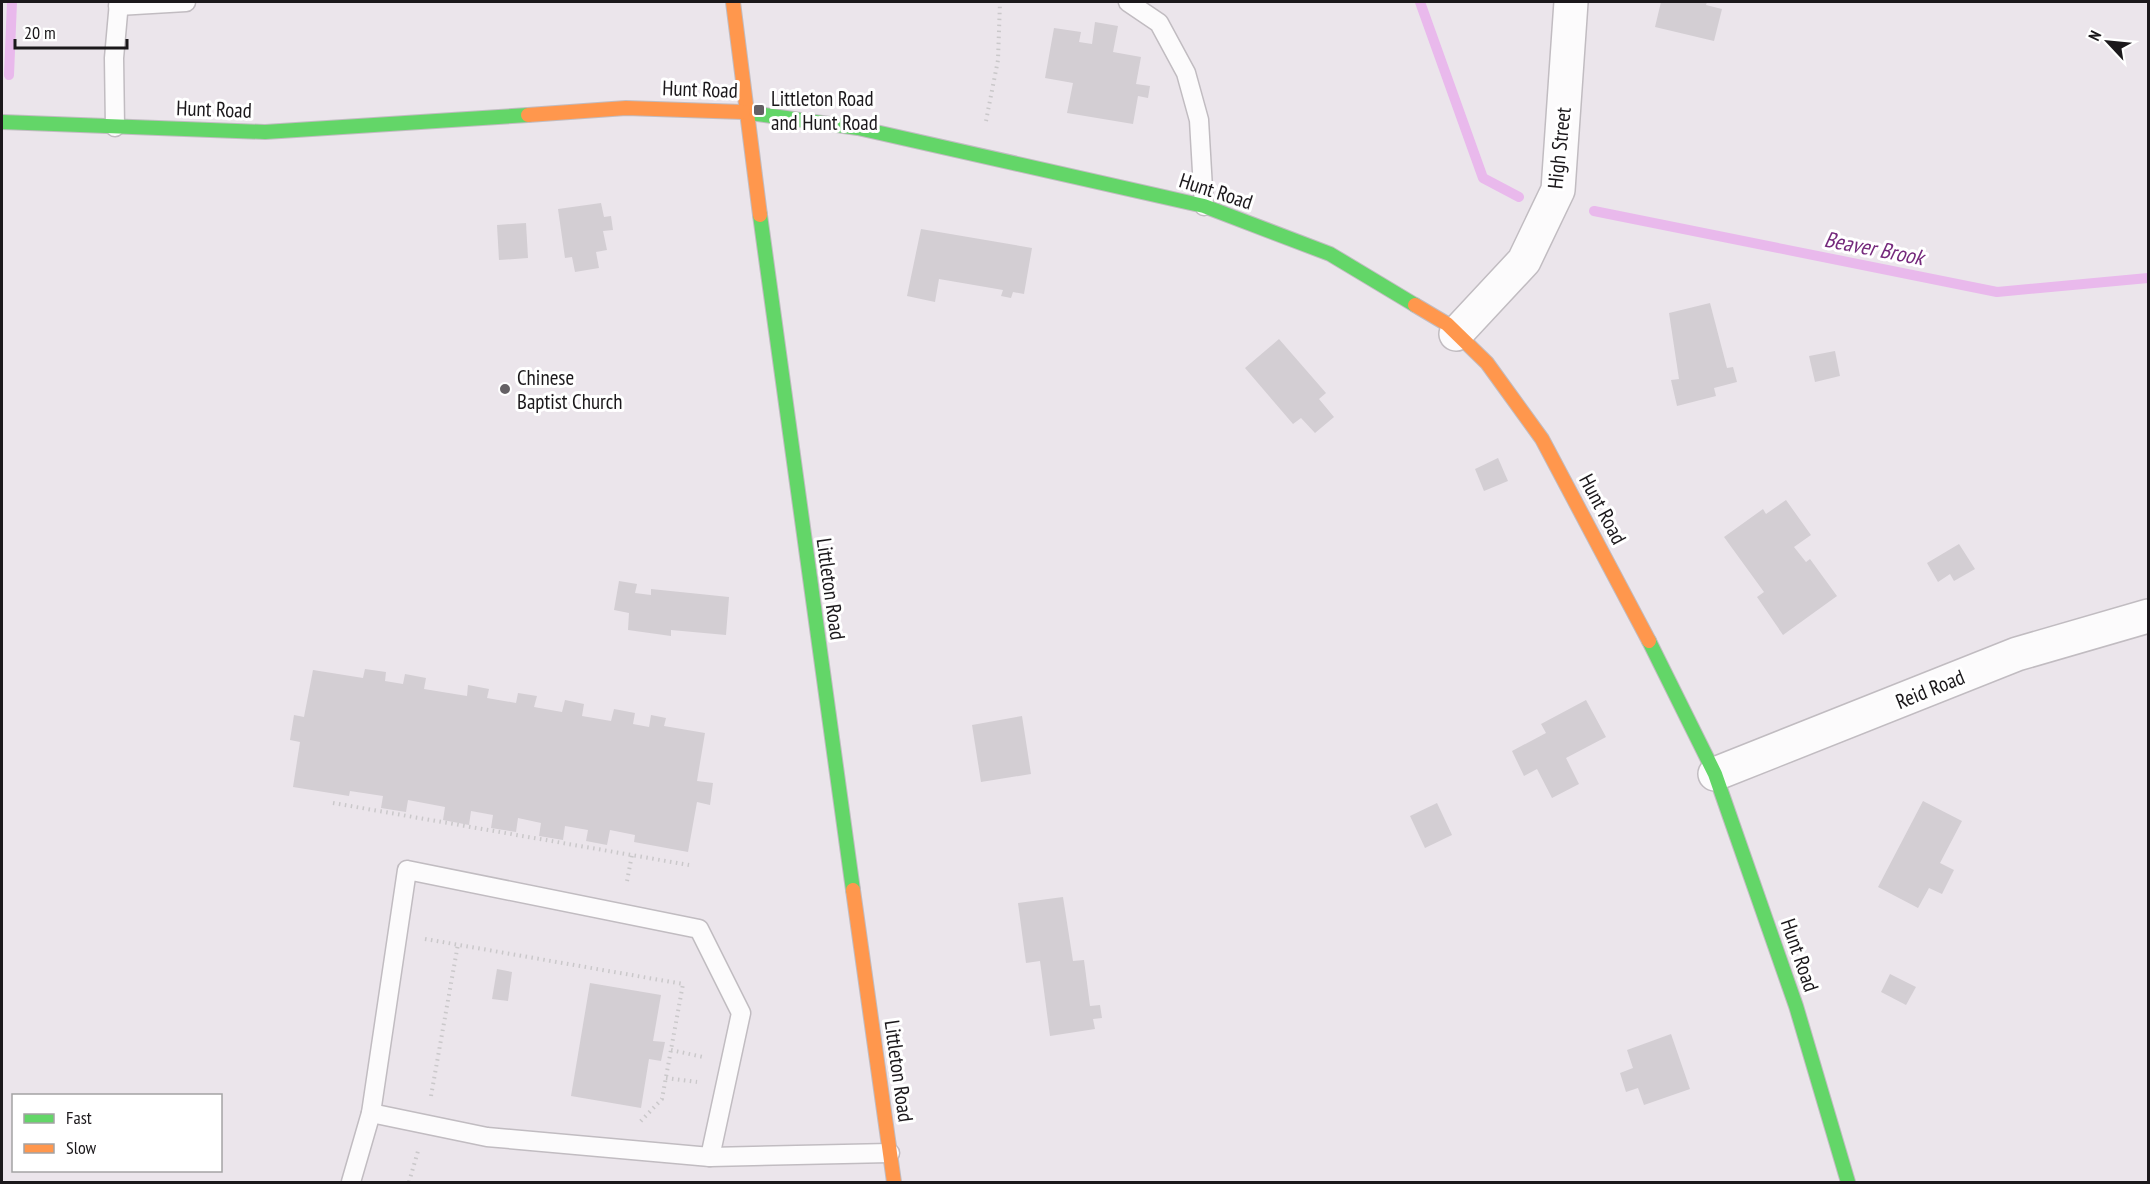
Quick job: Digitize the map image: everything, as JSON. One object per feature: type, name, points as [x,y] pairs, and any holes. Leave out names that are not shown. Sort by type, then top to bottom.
[{"type":"street","name":"Littleton Road","points":[[733,2],[790,444],[894,1182]]},
{"type":"street","name":"High Street","points":[[1456,334],[1524,261],[1558,190],[1571,2]]},
{"type":"street","name":"Hunt Road","points":[[2,122],[265,132],[626,108],[747,112],[858,128],[1204,206],[1330,255],[1447,324],[1487,363],[1542,440],[1626,596],[1715,774],[1796,1006],[1848,1182]]},
{"type":"street","name":"Reid Road","points":[[1715,774],[2017,654],[2148,616]]},
{"type":"lane","points":[[115,127],[114,58],[118,4],[186,2]]},
{"type":"lane","points":[[1128,2],[1159,22],[1186,73],[1199,120],[1204,206]]},
{"type":"lane","points":[[351,1182],[371,1113],[407,870],[699,928],[741,1013],[710,1157]]},
{"type":"lane","points":[[371,1113],[487,1137],[710,1157],[890,1153]]},
{"type":"path","points":[[980,154],[998,60],[1000,2]]},
{"type":"path","points":[[333,803],[689,865]]},
{"type":"path","points":[[627,881],[632,855]]},
{"type":"path","points":[[398,934],[683,984],[662,1100],[630,1131]]},
{"type":"path","points":[[442,1098],[431,1096],[458,944]]},
{"type":"path","points":[[666,1078],[697,1082]]},
{"type":"path","points":[[409,1182],[418,1150]]},
{"type":"building","points":[[1661,2],[1707,2],[1706,5],[1722,9],[1714,41],[1655,27]]},
{"type":"building","points":[[1095,22],[1118,26],[1113,52],[1141,57],[1136,84],[1150,86],[1148,98],[1138,96],[1133,124],[1067,113],[1073,83],[1045,78],[1054,28],[1081,32],[1079,42],[1092,44]]},
{"type":"building","points":[[601,203],[604,217],[611,216],[613,230],[603,231],[607,250],[596,252],[599,268],[575,272],[572,257],[565,258],[558,209]]},
{"type":"building","points":[[526,223],[528,258],[499,260],[497,225]]},
{"type":"building","points":[[921,229],[1032,248],[1024,294],[1013,292],[1011,298],[1001,296],[1003,290],[939,279],[935,302],[907,296]]},
{"type":"building","points":[[1710,303],[1727,368],[1733,367],[1737,382],[1714,388],[1716,396],[1677,406],[1671,380],[1679,379],[1669,313]]},
{"type":"building","points":[[1279,339],[1326,393],[1319,399],[1334,417],[1315,433],[1301,418],[1293,424],[1245,368]]},
{"type":"building","points":[[1835,351],[1840,376],[1815,382],[1809,356]]},
{"type":"building","points":[[1498,458],[1508,481],[1484,491],[1475,469]]},
{"type":"building","points":[[1786,500],[1811,535],[1794,547],[1806,562],[1810,559],[1837,596],[1783,635],[1757,597],[1764,592],[1724,537],[1763,509],[1766,514]]},
{"type":"building","points":[[1959,544],[1975,569],[1954,581],[1950,574],[1938,582],[1927,563]]},
{"type":"building","points":[[619,581],[637,584],[635,593],[651,595],[651,589],[729,597],[726,635],[671,630],[671,636],[628,630],[629,613],[614,610]]},
{"type":"building","points":[[365,669],[386,672],[385,681],[403,684],[405,674],[426,678],[424,689],[467,696],[468,685],[489,689],[487,698],[516,703],[518,693],[537,696],[534,707],[562,712],[565,700],[584,704],[582,716],[611,721],[614,709],[635,713],[633,724],[649,727],[651,715],[666,718],[664,726],[705,733],[697,781],[713,783],[710,805],[697,802],[688,852],[634,842],[635,835],[610,830],[607,845],[586,841],[588,830],[565,826],[563,840],[539,836],[541,823],[518,818],[516,832],[491,828],[493,815],[471,811],[469,825],[443,820],[445,807],[408,800],[406,812],[381,808],[383,796],[350,791],[349,796],[293,787],[300,742],[290,740],[294,715],[304,717],[313,670],[363,678]]},
{"type":"building","points":[[1586,700],[1606,737],[1566,758],[1579,784],[1552,798],[1537,769],[1524,776],[1512,751],[1546,733],[1541,724]]},
{"type":"building","points":[[1022,716],[1031,774],[981,782],[972,725]]},
{"type":"building","points":[[1923,801],[1962,821],[1940,863],[1954,870],[1942,894],[1929,888],[1918,908],[1878,887]]},
{"type":"building","points":[[1437,803],[1452,835],[1425,848],[1410,816]]},
{"type":"building","points":[[1063,897],[1073,961],[1084,960],[1090,1006],[1100,1005],[1102,1018],[1093,1019],[1095,1029],[1050,1036],[1040,961],[1026,963],[1018,903]]},
{"type":"building","points":[[497,969],[512,972],[508,1001],[492,999]]},
{"type":"building","points":[[1890,974],[1916,987],[1906,1005],[1881,992]]},
{"type":"building","points":[[590,983],[661,995],[653,1041],[665,1042],[661,1061],[649,1059],[641,1108],[571,1096]]},
{"type":"building","points":[[1671,1034],[1690,1089],[1644,1105],[1638,1088],[1626,1092],[1620,1073],[1633,1068],[1627,1050]]},
{"type":"waterway","points":[[9,75],[12,2]]},
{"type":"waterway","name":"Beaver Brook","points":[[1420,2],[1483,178],[1519,197]]},
{"type":"waterway","name":"Beaver Brook","points":[[1594,211],[1997,292],[2148,278]]},
{"type":"traffic: fast","points":[[743,112],[858,128],[1204,206],[1330,254],[1415,305]]},
{"type":"traffic: fast","points":[[2,122],[265,132],[528,115]]},
{"type":"traffic: fast","points":[[760,215],[853,890]]},
{"type":"traffic: fast","points":[[1649,641],[1715,774],[1796,1006],[1848,1182]]},
{"type":"traffic: slow","points":[[733,2],[760,215]]},
{"type":"traffic: slow","points":[[528,115],[626,108],[743,112]]},
{"type":"traffic: slow","points":[[1415,305],[1447,324],[1487,363],[1542,439],[1649,641]]},
{"type":"traffic: slow","points":[[853,890],[894,1182]]},
{"type":"place","name":"Littleton Road and Hunt Road","points":[[759,110]]},
{"type":"place","name":"Chinese Baptist Church","points":[[505,389]]}]
